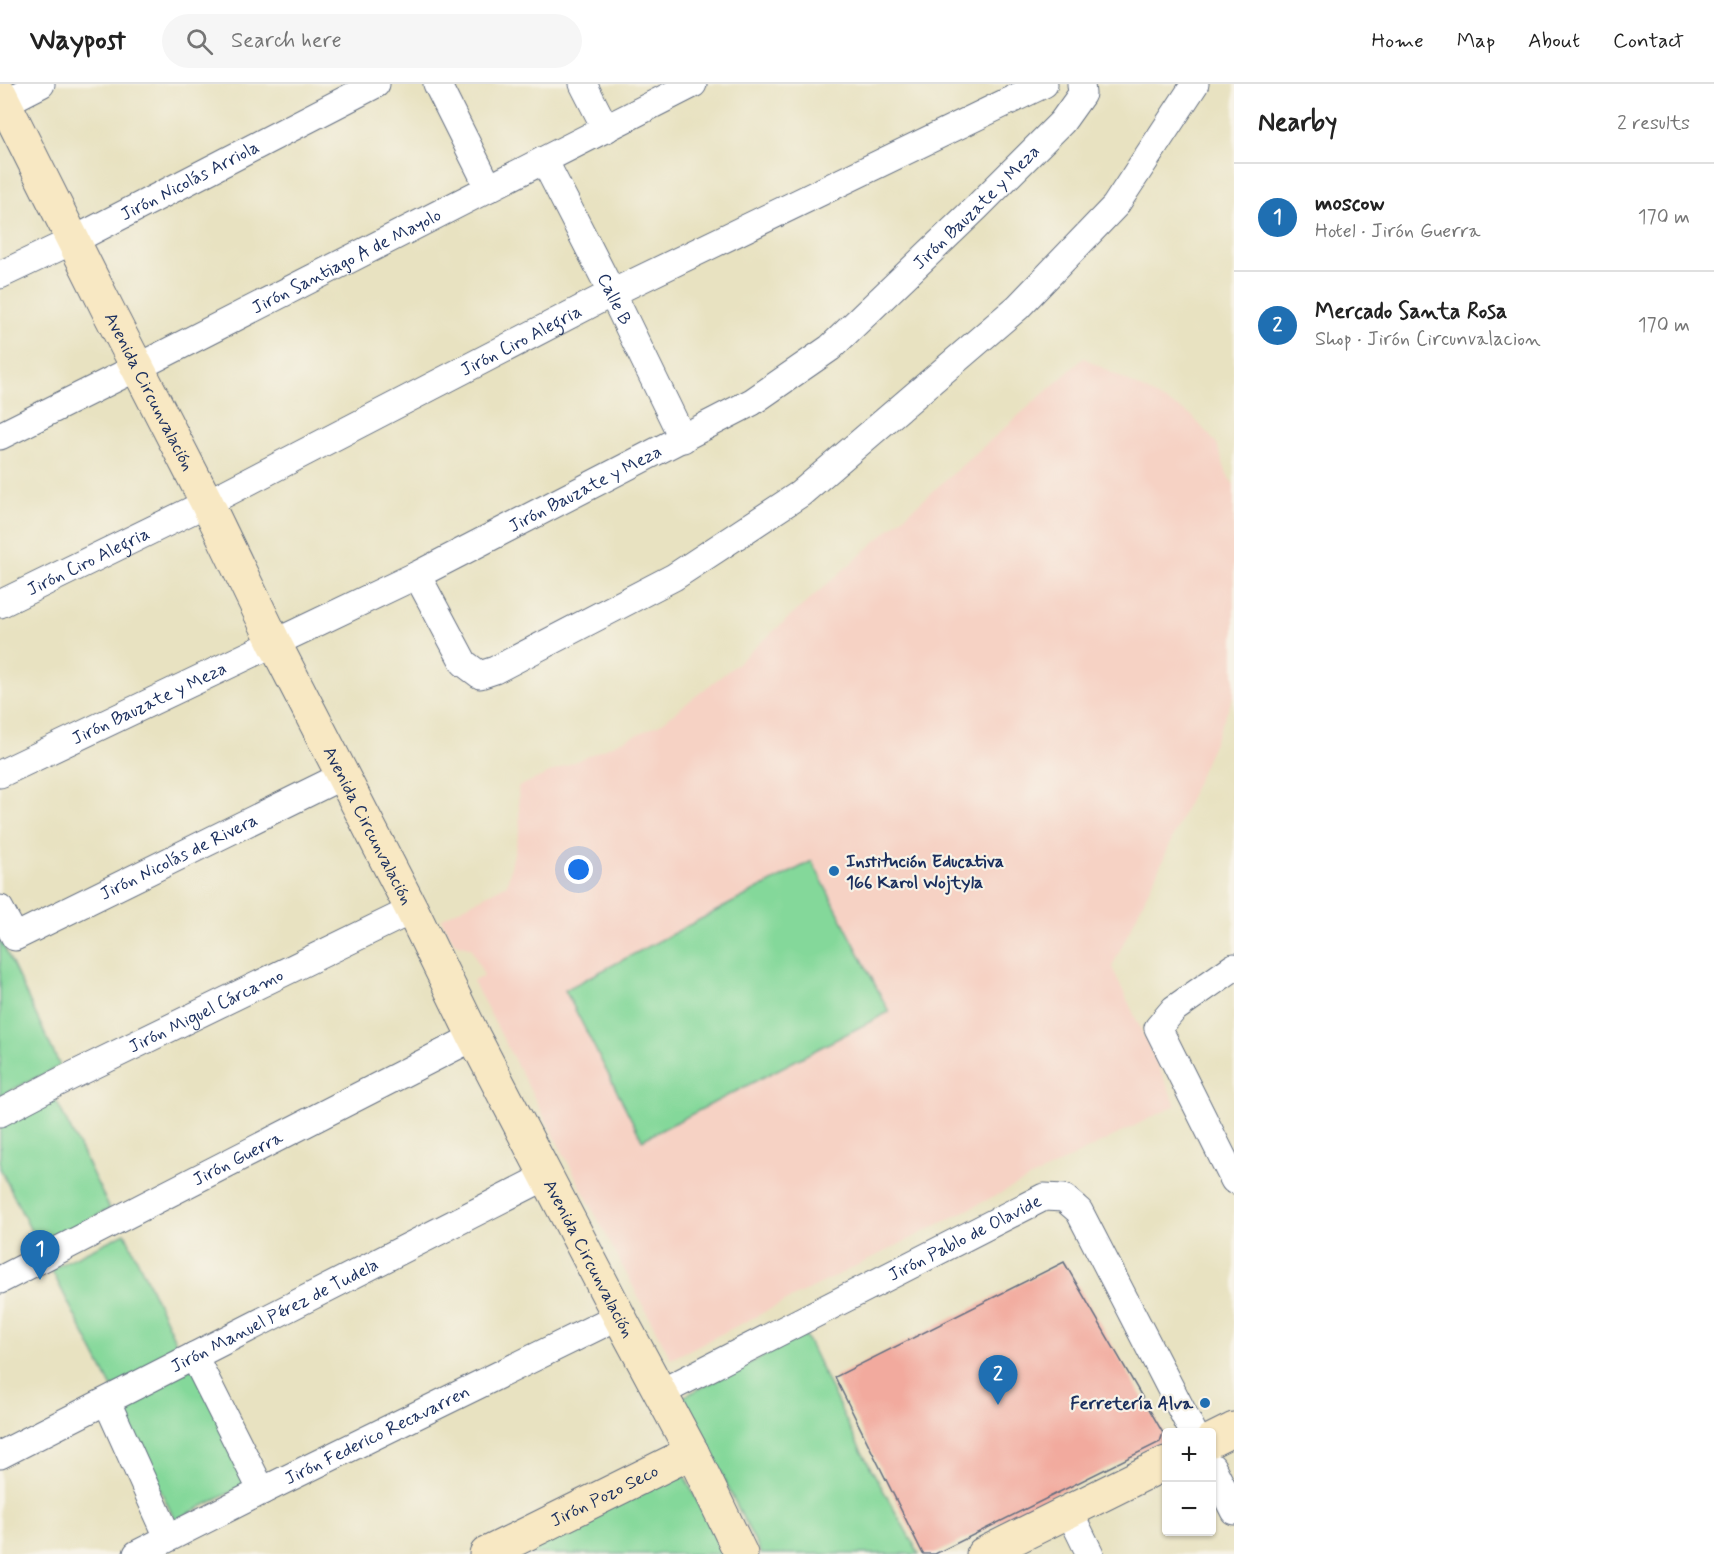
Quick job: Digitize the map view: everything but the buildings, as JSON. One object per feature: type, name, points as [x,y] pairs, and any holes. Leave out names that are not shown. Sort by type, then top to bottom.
[{"type":"street","points":[[2,100],[41,84]]},
{"type":"street","name":"Jirón Nicolás Arriola","points":[[0,275],[74,240],[376,84]]},
{"type":"street","points":[[437,84],[489,188]]},
{"type":"street","points":[[583,84],[606,129]]},
{"type":"street","name":"Jirón Santiago A de Mayolo","points":[[0,436],[693,84]]},
{"type":"street","name":"Jirón Ciro Alegria","points":[[0,604],[207,503],[612,293],[1044,84]]},
{"type":"street","name":"Jirón Bauzate y Meza","points":[[0,774],[417,575],[752,402],[830,348],[977,207],[1062,122],[1082,94],[1081,84]]},
{"type":"street","points":[[417,575],[464,663],[480,675],[495,670],[674,577],[800,494],[1018,307],[1115,206],[1195,84]]},
{"type":"street","name":"Avenida Circunvalación","points":[[2,100],[474,1037],[692,1452],[741,1554]]},
{"type":"street","name":"Calle B","points":[[544,160],[612,293],[682,439]]},
{"type":"street","name":"Jirón Nicolás de Rivera","points":[[0,909],[15,937],[342,776]]},
{"type":"street","name":"Jirón Miguel Cárcamo","points":[[0,1113],[412,910]]},
{"type":"street","points":[[1234,967],[1174,1009],[1158,1028],[1234,1180]]},
{"type":"street","name":"Jirón Guerra","points":[[0,1280],[474,1037]]},
{"type":"street","name":"Jirón Manuel Pérez de Tudela","points":[[0,1455],[547,1176]]},
{"type":"street","name":"Jirón Pablo de Olavide","points":[[660,1393],[1044,1197],[1064,1198],[1079,1210],[1191,1428]]},
{"type":"street","name":"Jirón Federico Recavarren","points":[[137,1554],[619,1316]]},
{"type":"street","points":[[194,1356],[262,1491]]},
{"type":"street","points":[[107,1402],[168,1537]]},
{"type":"street","points":[[1216,1438],[1234,1429]]},
{"type":"street","name":"Jirón Pozo Seco","points":[[486,1554],[692,1452]]},
{"type":"street","points":[[983,1554],[1162,1465]]},
{"type":"street","points":[[1216,1475],[1234,1511]]},
{"type":"street","points":[[1069,1511],[1090,1554]]},
{"type":"shaded area","name":"Institución Educativa 166 Karol Wojtyla","points":[[1084,358],[1191,415],[1217,444],[1227,475],[1234,485],[1234,695],[1164,858],[1112,967],[1176,1105],[671,1359],[473,981],[484,976],[471,948],[454,942],[441,919],[507,884],[520,828],[518,787],[660,724],[733,667]]},
{"type":"green space","points":[[812,861],[889,1012],[642,1140],[565,990]]},
{"type":"green space","points":[[0,938],[60,1066],[0,1096]]},
{"type":"green space","points":[[53,1094],[110,1209],[38,1245],[0,1168],[0,1120]]},
{"type":"green space","points":[[125,1233],[180,1351],[112,1388],[51,1269]]},
{"type":"green space","points":[[805,1335],[858,1445],[919,1554],[761,1554],[683,1397]]},
{"type":"green space","points":[[193,1366],[252,1482],[175,1520],[119,1406]]},
{"type":"green space","points":[[679,1466],[726,1554],[507,1554]]},
{"type":"place","name":"Institución Educativa 166 Karol Wojtyla","points":[[834,871]]},
{"type":"place","name":"moscow","points":[[40,1280]]},
{"type":"place","name":"Ferretería Alva","points":[[1205,1403]]},
{"type":"place","name":"Mercado Santa Rosa","points":[[998,1405]]}]
